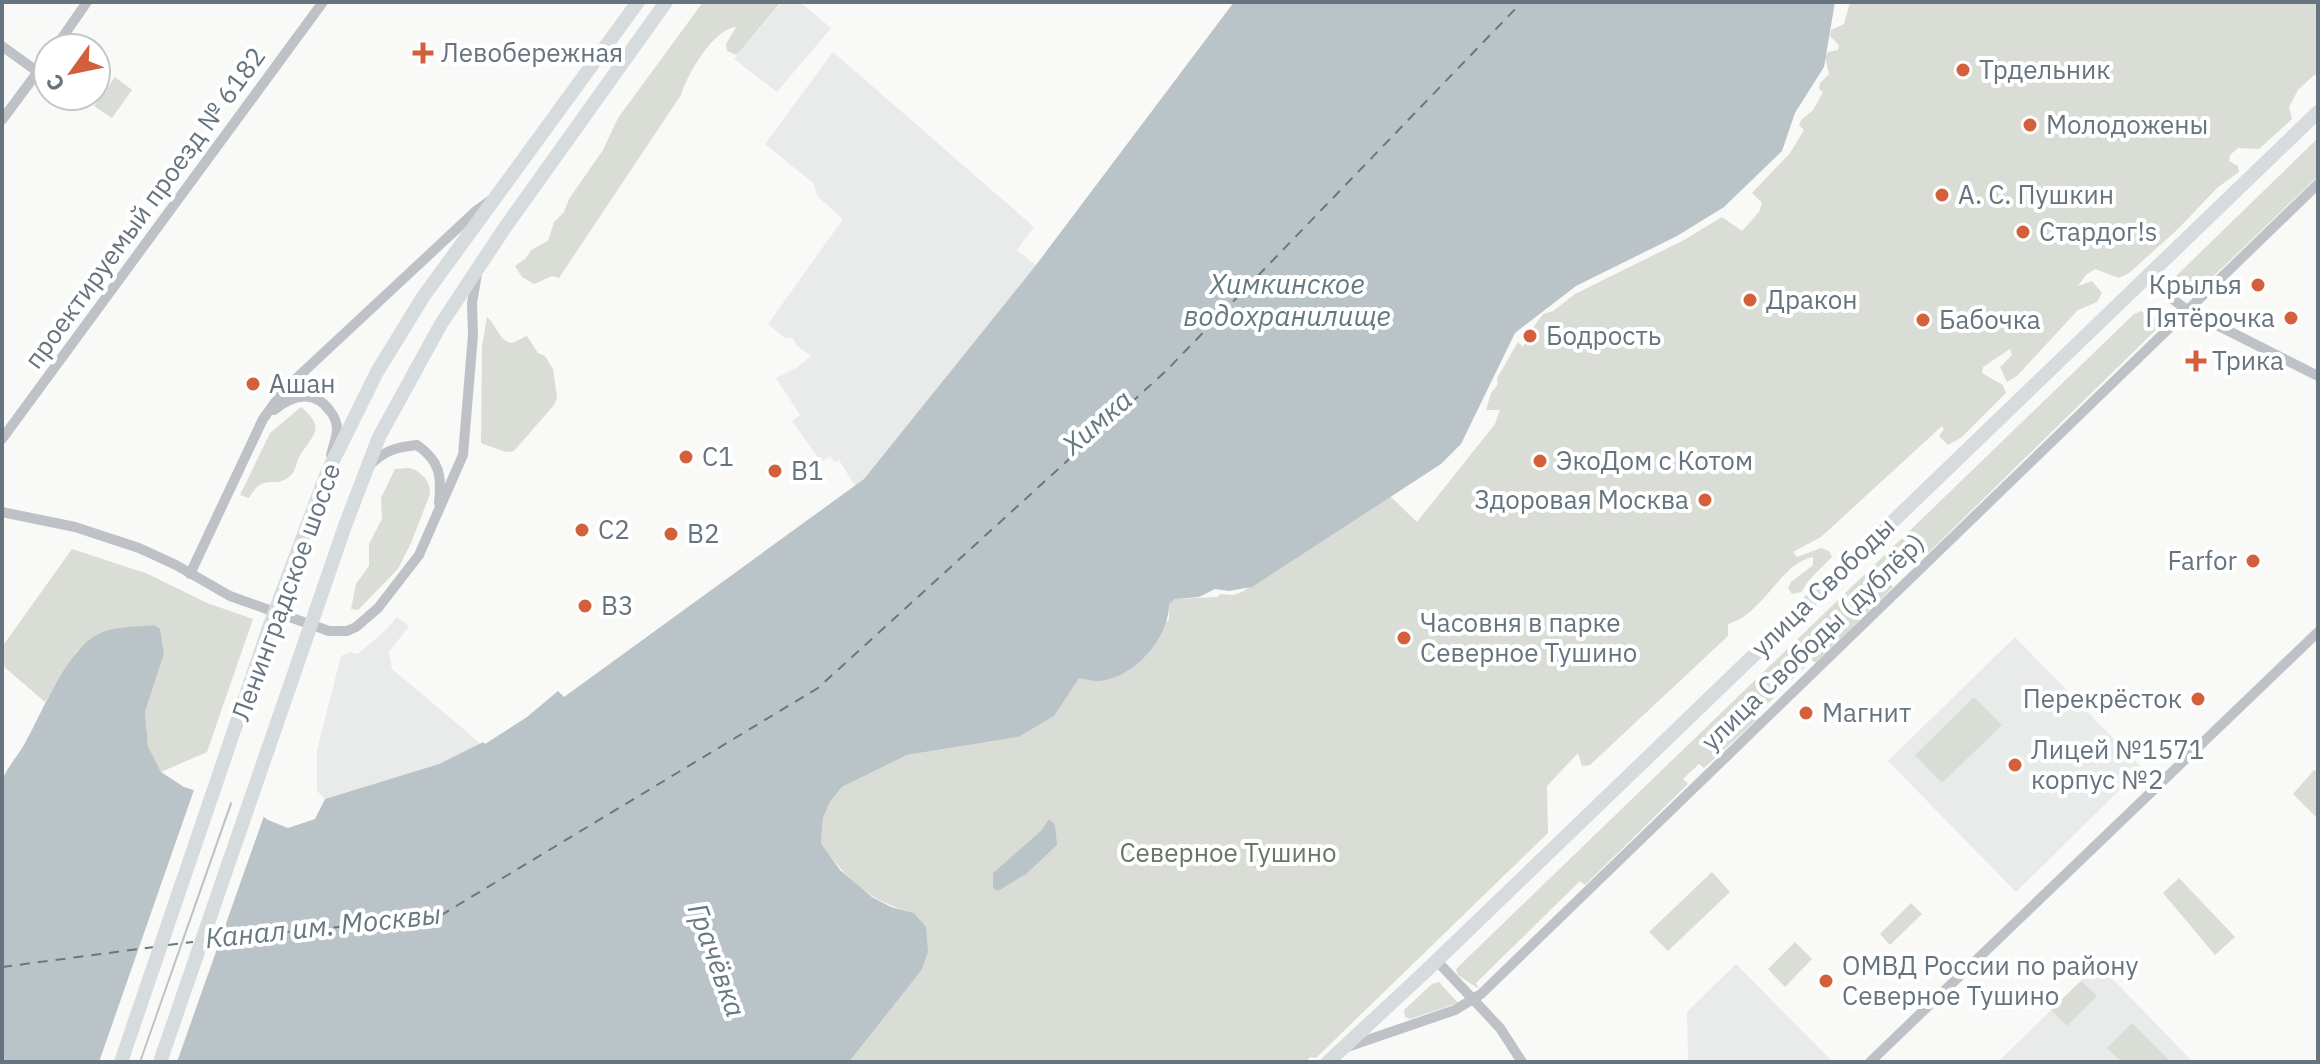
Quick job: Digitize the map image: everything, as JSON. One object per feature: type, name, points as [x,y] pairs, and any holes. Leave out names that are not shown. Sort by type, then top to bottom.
[{"type":"main road","name":"Ленинградское шоссе","points":[[121,1062],[270,625],[327,473],[377,372],[423,297],[638,2]]},
{"type":"main road","name":"Ленинградское шоссе","points":[[160,1062],[364,473],[412,374],[479,267],[666,2]]},
{"type":"main road","name":"улица Свободы","points":[[1328,1062],[1437,961],[2318,112]]},
{"type":"street","points":[[66,32],[87,2]]},
{"type":"street","name":"проектируемый проезд № 6182","points":[[2,439],[323,2]]},
{"type":"street","points":[[2,46],[32,68]]},
{"type":"street","points":[[2,120],[32,80]]},
{"type":"street","name":"улица Свободы (дублёр)","points":[[1343,1048],[1455,1010],[1483,991],[2318,184]]},
{"type":"street","points":[[190,574],[263,419],[300,374],[477,210],[499,194]]},
{"type":"street","points":[[2,512],[99,534],[139,548],[219,591],[329,631],[347,631],[356,627],[378,608],[419,555],[463,455],[473,335],[472,303],[479,267]]},
{"type":"street","points":[[2146,279],[2187,310],[2318,376]]},
{"type":"street","points":[[263,419],[296,397],[308,396],[324,404],[334,418],[337,429],[327,473]]},
{"type":"street","points":[[364,473],[383,453],[396,447],[417,445],[435,460],[440,470],[437,513]]},
{"type":"street","points":[[1870,1062],[2318,632]]},
{"type":"street","points":[[1437,961],[1500,1028],[1522,1062]]},
{"type":"shaded area","points":[[782,2],[800,2],[831,28],[777,92],[734,59]]},
{"type":"shaded area","points":[[833,52],[1034,227],[1017,250],[1036,265],[864,479],[855,486],[839,460],[835,462],[830,456],[821,462],[792,421],[800,415],[776,378],[795,369],[811,356],[796,345],[793,338],[785,338],[768,324],[843,219],[818,197],[813,183],[765,144]]},
{"type":"shaded area","points":[[397,617],[409,626],[389,652],[392,669],[480,743],[439,764],[325,799],[317,791],[317,750],[341,656],[350,652],[358,654]]},
{"type":"shaded area","name":"Лицей №1571 корпус №2","points":[[2015,637],[2142,768],[2016,892],[1888,761]]},
{"type":"shaded area","points":[[1736,964],[1833,1062],[1688,1062],[1687,1012]]},
{"type":"shaded area","points":[[2098,964],[2193,1062],[1998,1062]]},
{"type":"green space","points":[[703,2],[781,2],[737,55],[727,51],[726,44],[736,27],[727,30],[710,44],[695,65],[681,95],[559,278],[552,276],[534,284],[522,277],[515,266],[531,250],[548,241],[554,222],[564,212],[569,199],[603,150],[618,118]]},
{"type":"green space","name":"Северное Тушино","points":[[1850,2],[2318,2],[2318,84],[2315,74],[2298,90],[2289,107],[2292,119],[2259,149],[2238,148],[2230,155],[2229,161],[2238,166],[2239,172],[2217,188],[2129,273],[2119,278],[2095,269],[2086,275],[2078,286],[2092,281],[2102,293],[2097,302],[2078,310],[2017,376],[2007,382],[2000,367],[2012,355],[2010,349],[1983,367],[1982,373],[2003,385],[2006,393],[1962,437],[1948,445],[1939,436],[1944,429],[1942,426],[1821,537],[1793,552],[1797,557],[1821,548],[1829,551],[1832,557],[1801,592],[1792,594],[1788,588],[1813,565],[1813,557],[1791,568],[1752,610],[1728,624],[1728,636],[1590,765],[1582,766],[1578,753],[1547,786],[1548,833],[1316,1058],[1310,1057],[1305,1062],[849,1062],[921,971],[914,913],[884,902],[860,887],[821,843],[823,818],[842,787],[907,755],[1018,737],[1068,692],[1079,677],[1169,620],[1169,604],[1175,599],[1242,592],[1390,496],[1417,522],[1495,424],[1500,410],[1486,410],[1491,393],[1498,384],[1497,378],[1518,342],[1523,347],[1543,314],[1722,217],[1742,231],[1759,212],[1762,203],[1752,193],[1790,153],[1804,130],[1799,125],[1801,120],[1813,110],[1823,92],[1819,89],[1820,83],[1829,74],[1825,57],[1828,52],[1838,50],[1839,45],[1830,36],[1831,30],[1844,24]]},
{"type":"green space","points":[[115,77],[132,90],[112,118],[103,112],[112,112],[112,81]]},
{"type":"green space","points":[[2318,138],[2318,176],[2195,294],[2175,277]]},
{"type":"green space","points":[[2141,311],[2164,322],[1923,558],[1918,554],[1889,582],[1893,587],[1816,663],[1812,660],[1758,713],[1760,717],[1704,768],[1699,764],[1683,779],[1688,784],[1585,885],[1580,881],[1476,983],[1479,989],[1458,975],[1456,969],[2134,314]]},
{"type":"green space","points":[[487,317],[510,343],[527,336],[553,369],[557,398],[554,405],[514,451],[506,452],[481,443],[482,346]]},
{"type":"green space","points":[[301,407],[316,427],[293,472],[285,480],[260,485],[249,498],[240,495],[270,433]]},
{"type":"green space","points":[[409,468],[424,477],[430,489],[411,543],[398,569],[358,610],[351,609],[356,584],[369,566],[369,544],[382,519],[381,498],[395,469]]},
{"type":"green space","points":[[72,549],[148,574],[207,603],[253,619],[207,752],[161,772],[148,746],[145,712],[164,654],[153,625],[98,634],[77,651],[45,702],[2,665],[2,647]]},
{"type":"green space","points":[[1974,697],[2002,725],[1942,783],[1915,755]]},
{"type":"green space","points":[[2314,770],[2318,771],[2318,819],[2293,794]]},
{"type":"green space","points":[[1712,872],[1730,892],[1668,951],[1649,932]]},
{"type":"green space","points":[[2179,878],[2235,937],[2215,955],[2163,893]]},
{"type":"green space","points":[[1911,903],[1922,914],[1890,945],[1880,934]]},
{"type":"green space","points":[[1795,942],[1812,959],[1785,987],[1768,969]]},
{"type":"green space","points":[[2081,981],[2097,996],[2067,1026],[2051,1010]]},
{"type":"green space","points":[[1439,982],[1458,1003],[1410,1019],[1405,1017],[1404,1010],[1432,984]]},
{"type":"green space","points":[[2132,1023],[2171,1062],[2122,1062],[2107,1048]]},
{"type":"water","name":"Химкинское водохранилище","points":[[1234,2],[1835,2],[1824,67],[1795,113],[1782,151],[1724,207],[1677,236],[1576,286],[1515,333],[1461,444],[1441,464],[1252,587],[1229,591],[1215,589],[1199,597],[1175,599],[1169,604],[1163,631],[1156,643],[1136,665],[1111,679],[1098,681],[1079,678],[1054,716],[1018,737],[907,755],[842,787],[823,818],[821,843],[840,870],[872,897],[891,907],[914,913],[926,927],[928,952],[921,971],[849,1062],[2,1062],[2,780],[65,668],[86,642],[104,631],[118,628],[154,625],[160,629],[164,654],[145,712],[148,746],[161,772],[184,787],[255,810],[268,820],[288,828],[315,819],[325,799],[439,764],[483,742],[485,744],[527,717],[558,691],[564,697],[864,479],[1036,265]]},
{"type":"water","points":[[1049,819],[1055,825],[1057,845],[1026,874],[998,891],[993,888],[993,873],[1042,830]]},
{"type":"pier","points":[[195,787],[231,800],[139,1062],[99,1062]]},
{"type":"pier","points":[[233,801],[256,807],[265,813],[177,1062],[141,1062]]},
{"type":"ferry route","points":[[208,940],[438,917],[818,688],[1167,370],[1522,2]]},
{"type":"ferry route","points":[[168,945],[193,942]]},
{"type":"ferry route","points":[[2,967],[154,947]]},
{"type":"place","name":"Левобережная","points":[[423,53]]},
{"type":"place","name":"Трдельник","points":[[1963,70]]},
{"type":"place","name":"Молодожены","points":[[2030,125]]},
{"type":"place","name":"А. С. Пушкин","points":[[1942,195]]},
{"type":"place","name":"Стардог!s","points":[[2023,232]]},
{"type":"place","name":"Крылья","points":[[2258,285]]},
{"type":"place","name":"Дракон","points":[[1750,300]]},
{"type":"place","name":"Пятёрочка","points":[[2291,318]]},
{"type":"place","name":"Бабочка","points":[[1923,320]]},
{"type":"place","name":"Бодрость","points":[[1530,336]]},
{"type":"place","name":"Трика","points":[[2196,361]]},
{"type":"place","name":"Ашан","points":[[253,384]]},
{"type":"place","name":"C1","points":[[686,457]]},
{"type":"place","name":"ЭкоДом с Котом","points":[[1540,461]]},
{"type":"place","name":"B1","points":[[775,471]]},
{"type":"place","name":"Здоровая Москва","points":[[1705,500]]},
{"type":"place","name":"C2","points":[[582,530]]},
{"type":"place","name":"B2","points":[[671,534]]},
{"type":"place","name":"Farfor","points":[[2253,561]]},
{"type":"place","name":"B3","points":[[585,606]]},
{"type":"place","name":"Часовня в парке Северное Тушино","points":[[1404,638]]},
{"type":"place","name":"Перекрёсток","points":[[2198,699]]},
{"type":"place","name":"Магнит","points":[[1806,713]]},
{"type":"place","name":"Лицей №1571 корпус №2","points":[[2015,765]]},
{"type":"place","name":"ОМВД России по району Северное Тушино","points":[[1826,981]]},
{"type":"water label","name":"Химка","points":[[1097,422]]},
{"type":"water label","name":"Канал им. Москвы","points":[[323,926]]},
{"type":"water label","name":"Грачёвка","points":[[717,960]]}]
